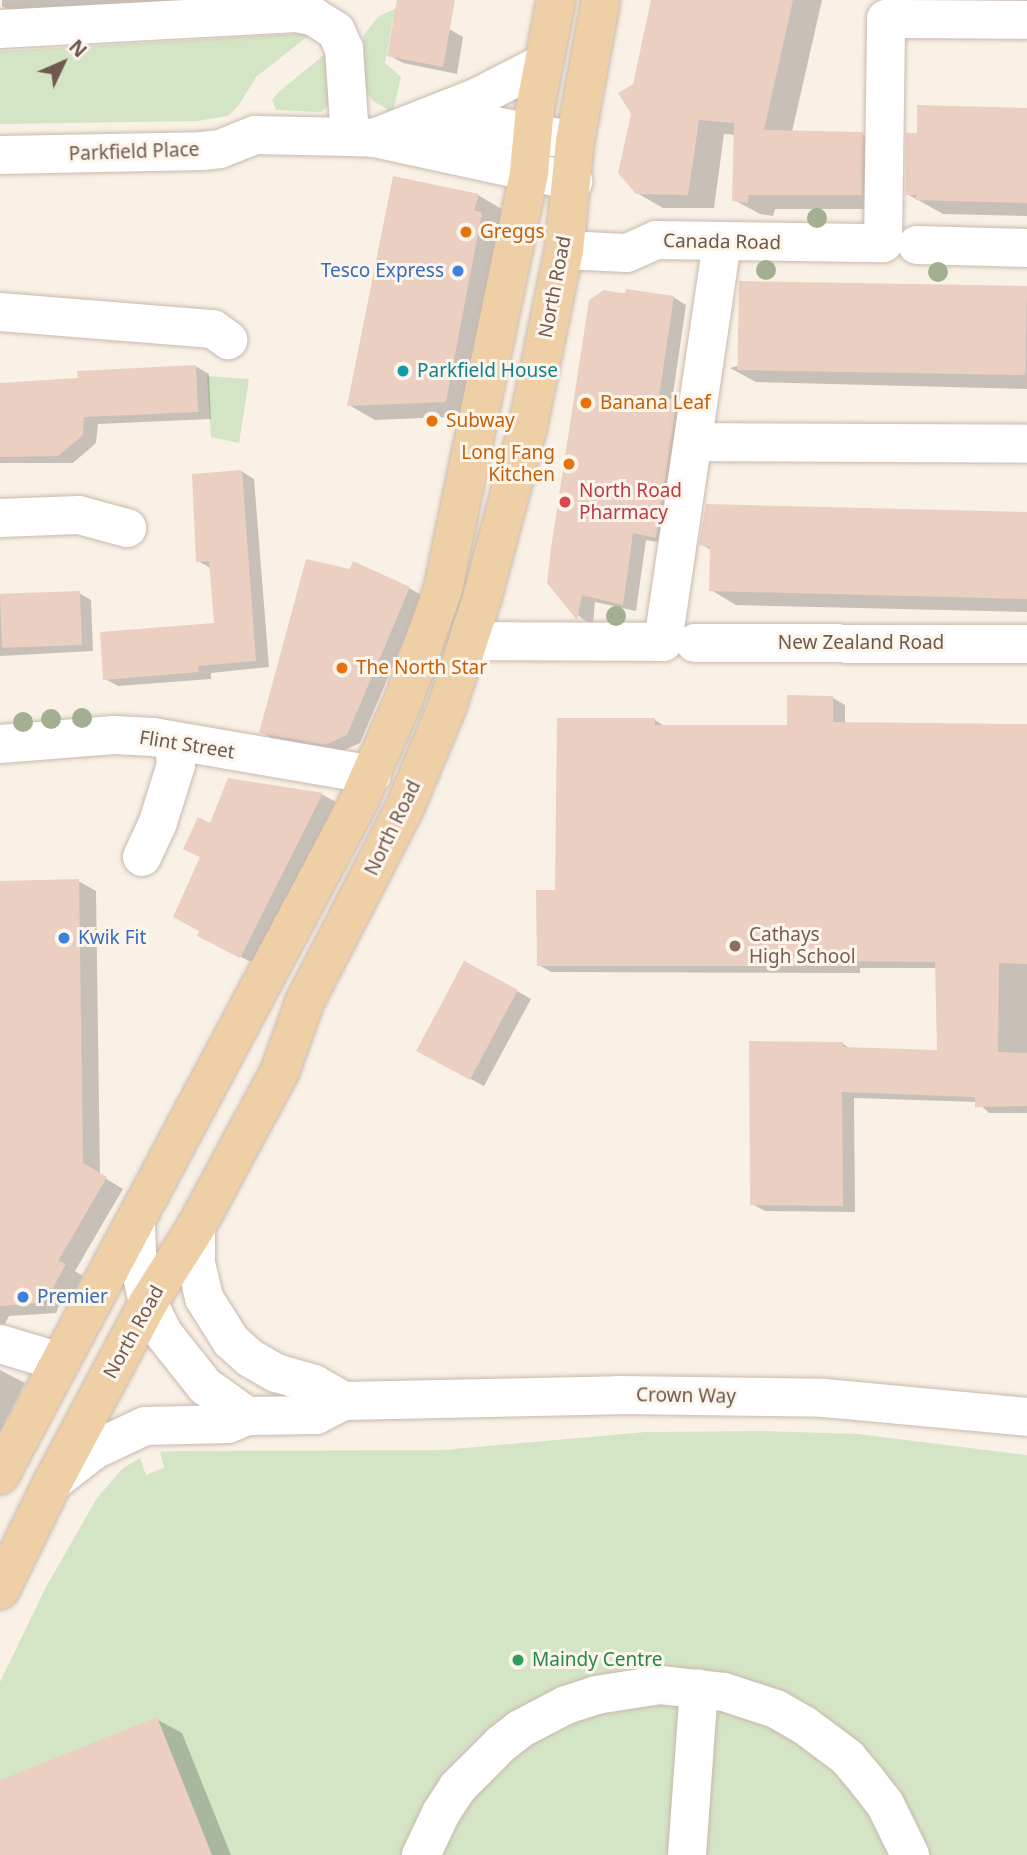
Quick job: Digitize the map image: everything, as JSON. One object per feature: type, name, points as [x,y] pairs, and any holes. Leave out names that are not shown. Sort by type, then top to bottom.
[{"type":"main road","points":[[0,1475],[372,775],[403,701],[443,589],[529,172],[531,133],[556,0]]},
{"type":"main road","name":"North Road","points":[[0,1590],[52,1482],[148,1303],[196,1227],[280,1071],[304,1001],[405,807],[434,742],[469,641],[527,430],[564,250],[575,141],[601,0]]},
{"type":"street","points":[[0,29],[297,13],[314,17],[336,31],[344,49],[362,137]]},
{"type":"street","points":[[900,244],[886,19],[1027,20]]},
{"type":"street","name":"Parkfield Place","points":[[362,137],[436,115],[544,63]]},
{"type":"street","points":[[436,115],[575,141]]},
{"type":"street","name":"Parkfield Place","points":[[0,155],[202,151],[220,149],[255,135],[362,137],[573,181]]},
{"type":"street","name":"Canada Road","points":[[564,250],[627,253],[656,240],[1027,248]]},
{"type":"street","points":[[679,642],[694,442],[722,243]]},
{"type":"street","points":[[0,312],[213,329],[228,340]]},
{"type":"street","points":[[694,442],[1027,444]]},
{"type":"street","points":[[0,517],[79,515],[127,528]]},
{"type":"street","name":"New Zealand Road","points":[[469,641],[1027,644]]},
{"type":"street","name":"Flint Street","points":[[0,744],[114,735],[174,742],[372,775]]},
{"type":"street","points":[[142,857],[158,822],[176,765],[174,742]]},
{"type":"street","points":[[136,1223],[137,1254],[148,1303],[163,1333],[205,1386],[247,1416]]},
{"type":"street","points":[[196,1227],[196,1263],[204,1298],[231,1341],[250,1358],[276,1373],[314,1384],[344,1401]]},
{"type":"street","points":[[3,1352],[60,1363]]},
{"type":"street","name":"Crown Way","points":[[52,1482],[94,1450],[145,1426],[228,1424],[247,1416],[316,1415],[344,1401],[619,1395],[810,1398],[1027,1417]]},
{"type":"street","points":[[421,1855],[441,1813],[457,1788],[501,1744],[539,1718],[566,1705],[627,1689],[660,1685],[699,1688],[736,1695],[776,1710],[824,1739],[847,1757],[885,1804],[910,1855]]},
{"type":"street","points":[[687,1855],[699,1688]]},
{"type":"green space","points":[[414,0],[393,20],[385,63],[401,77],[392,116],[386,114],[387,109],[373,101],[366,92],[363,36],[379,16]]},
{"type":"green space","points":[[312,33],[256,77],[239,105],[228,116],[197,121],[0,124],[0,51]]},
{"type":"green space","points":[[326,53],[329,105],[321,112],[276,110],[272,100]]},
{"type":"green space","points":[[207,376],[249,379],[239,443],[211,437]]},
{"type":"green space","name":"Maindy Centre","points":[[763,1431],[858,1434],[1027,1455],[1027,1855],[0,1855],[0,1682],[46,1587],[97,1498],[123,1468],[140,1458],[146,1475],[164,1468],[160,1452],[174,1451],[443,1450],[646,1432]]},
{"type":"building","points":[[397,0],[455,0],[443,67],[387,56]]},
{"type":"building","points":[[651,0],[793,0],[764,130],[863,132],[862,195],[749,195],[748,203],[732,201],[734,123],[699,120],[688,195],[636,194],[618,173],[631,114],[618,93],[633,84]]},
{"type":"building","points":[[917,105],[1027,108],[1027,203],[915,200],[916,195],[906,195],[906,133],[917,133]]},
{"type":"building","name":"Parkfield House","points":[[393,176],[479,194],[474,210],[482,213],[446,402],[347,406]]},
{"type":"building","points":[[739,281],[1027,286],[1025,375],[737,370]]},
{"type":"building","points":[[626,289],[674,296],[659,397],[677,400],[656,538],[633,533],[623,605],[582,595],[577,620],[547,583],[551,548],[589,300],[604,290],[625,294]]},
{"type":"building","points":[[196,365],[198,412],[84,417],[83,435],[58,456],[0,457],[0,383],[78,378],[77,371]]},
{"type":"building","points":[[242,470],[256,661],[198,666],[199,672],[103,680],[100,632],[214,623],[209,561],[196,562],[192,474]]},
{"type":"building","points":[[706,504],[1027,512],[1027,599],[709,591],[710,547],[699,545]]},
{"type":"building","points":[[306,559],[350,569],[353,561],[410,587],[347,735],[325,745],[259,733]]},
{"type":"building","points":[[80,591],[82,645],[2,648],[0,594]]},
{"type":"building","points":[[787,695],[833,696],[833,722],[1027,724],[1027,964],[999,963],[998,1052],[1027,1053],[1027,1106],[975,1107],[975,1097],[842,1092],[843,1206],[750,1205],[749,1041],[843,1042],[843,1047],[937,1050],[935,962],[848,961],[848,966],[537,966],[536,890],[555,890],[557,718],[655,718],[655,725],[787,725]]},
{"type":"building","points":[[228,778],[323,793],[240,958],[197,936],[199,931],[173,917],[200,857],[183,849],[198,817],[210,823]]},
{"type":"building","points":[[79,879],[83,1163],[107,1177],[58,1261],[66,1264],[48,1297],[41,1297],[38,1303],[0,1306],[0,881]]},
{"type":"building","points":[[464,961],[518,990],[470,1080],[416,1051]]},
{"type":"building","points":[[157,1717],[212,1855],[0,1855],[0,1780]]},
{"type":"place","name":"Greggs","points":[[466,232]]},
{"type":"place","name":"Tesco Express","points":[[458,271]]},
{"type":"place","name":"Parkfield House","points":[[403,371]]},
{"type":"place","name":"Banana Leaf","points":[[586,403]]},
{"type":"place","name":"Subway","points":[[432,421]]},
{"type":"place","name":"Long Fang Kitchen","points":[[569,464]]},
{"type":"place","name":"North Road Pharmacy","points":[[565,502]]},
{"type":"place","name":"The North Star","points":[[342,668]]},
{"type":"place","name":"Kwik Fit","points":[[64,938]]},
{"type":"place","name":"Cathays High School","points":[[735,946]]},
{"type":"place","name":"Premier","points":[[23,1297]]},
{"type":"place","name":"Maindy Centre","points":[[518,1660]]}]
